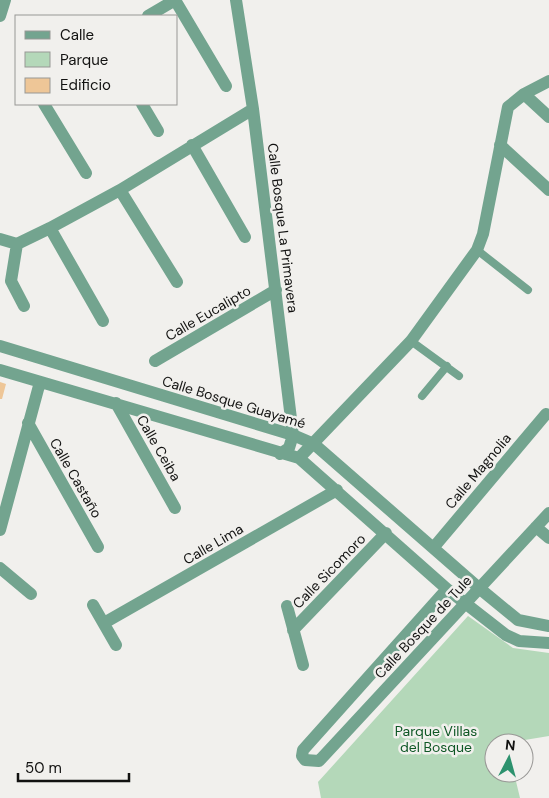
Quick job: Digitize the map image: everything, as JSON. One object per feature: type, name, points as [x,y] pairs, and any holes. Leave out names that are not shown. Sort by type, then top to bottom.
[{"type":"street","points":[[0,16],[5,0]]},
{"type":"street","points":[[150,15],[175,0],[226,86]]},
{"type":"street","name":"Calle Bosque La Primavera","points":[[236,0],[253,109],[293,435]]},
{"type":"street","points":[[299,458],[411,341],[476,250],[483,234],[508,107],[524,94],[549,82]]},
{"type":"street","points":[[524,94],[549,118]]},
{"type":"street","points":[[45,105],[86,173]]},
{"type":"street","points":[[143,105],[158,131]]},
{"type":"street","points":[[0,240],[17,244],[50,228],[120,190],[253,109]]},
{"type":"street","points":[[192,145],[245,237]]},
{"type":"street","points":[[500,145],[549,190]]},
{"type":"street","points":[[120,190],[177,282]]},
{"type":"street","points":[[50,228],[103,321]]},
{"type":"street","points":[[17,244],[11,281],[24,306]]},
{"type":"street","name":"Calle Eucalipto","points":[[155,361],[276,290]]},
{"type":"street","name":"Calle Bosque Guayamé","points":[[0,346],[293,435],[314,444],[518,620],[549,626]]},
{"type":"street","points":[[0,370],[280,454],[299,458],[386,533],[447,589],[506,635],[519,641],[549,643]]},
{"type":"street","points":[[0,530],[40,382]]},
{"type":"street","name":"Calle Ceiba","points":[[116,404],[175,508]]},
{"type":"street","name":"Calle Magnolia","points":[[434,547],[546,414]]},
{"type":"street","name":"Calle Castaño","points":[[28,423],[98,547]]},
{"type":"street","points":[[280,454],[289,448],[293,435]]},
{"type":"street","name":"Calle Lima","points":[[104,623],[337,490]]},
{"type":"street","name":"Calle Bosque de Tule","points":[[447,589],[303,750],[302,756],[305,760],[319,761],[549,513]]},
{"type":"street","points":[[536,526],[549,538]]},
{"type":"street","name":"Calle Sicomoro","points":[[293,630],[386,533]]},
{"type":"street","points":[[0,568],[31,594]]},
{"type":"street","points":[[93,605],[116,645]]},
{"type":"street","points":[[287,606],[303,665]]},
{"type":"lane","points":[[476,250],[528,290]]},
{"type":"lane","points":[[411,341],[459,376]]},
{"type":"lane","points":[[422,396],[447,366]]},
{"type":"green space","name":"Parque Villas del Bosque","points":[[468,616],[513,648],[549,653],[549,736],[534,738],[534,733],[484,733],[484,783],[516,783],[520,798],[321,798],[318,782]]},
{"type":"building","points":[[0,382],[6,384],[2,399],[0,399]]}]
